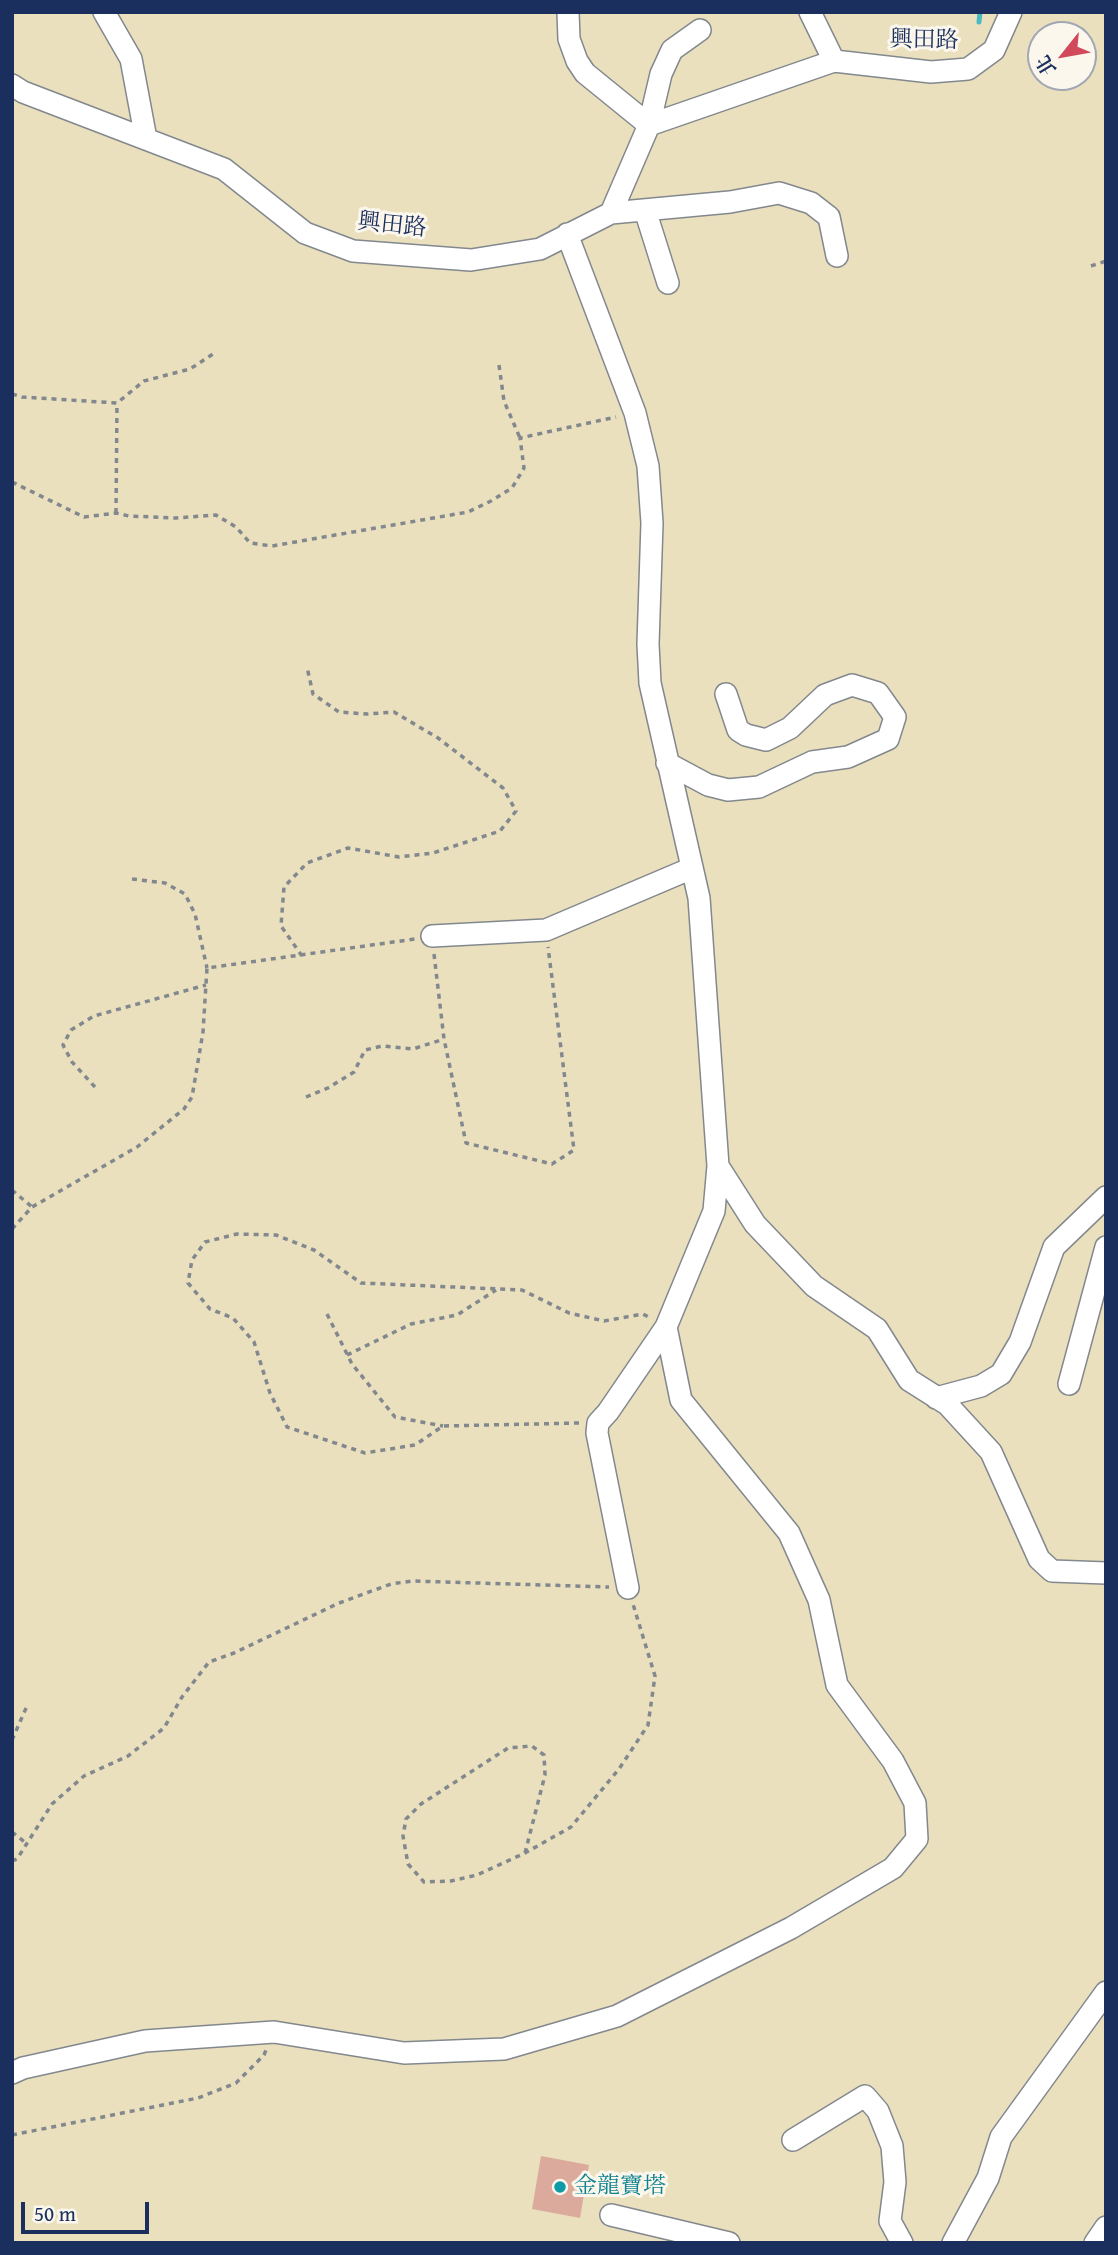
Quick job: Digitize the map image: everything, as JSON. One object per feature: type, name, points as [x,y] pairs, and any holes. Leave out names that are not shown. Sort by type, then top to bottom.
[{"type":"street","points":[[104,12],[131,59],[146,139]]},
{"type":"street","points":[[568,12],[569,39],[577,61],[585,73],[649,125]]},
{"type":"street","points":[[810,12],[834,61]]},
{"type":"street","name":"興田路","points":[[649,125],[834,61],[931,72],[968,69],[994,50],[1011,12]]},
{"type":"street","points":[[611,213],[649,125],[660,74],[672,50],[700,30]]},
{"type":"street","name":"興田路","points":[[12,85],[23,92],[224,169],[305,233],[353,251],[471,260],[540,248],[611,213],[730,202],[779,193],[811,203],[829,217],[837,256]]},
{"type":"street","points":[[645,210],[668,283]]},
{"type":"street","points":[[568,234],[635,413],[648,466],[652,523],[648,643],[650,683],[699,898],[718,1166],[714,1211],[666,1326],[598,1423],[597,1433],[628,1588]]},
{"type":"street","points":[[667,763],[708,785],[729,790],[759,787],[812,762],[848,758],[888,739],[895,717],[878,694],[852,685],[825,695],[790,728],[766,740],[738,730],[726,694]]},
{"type":"street","points":[[432,936],[546,930],[692,868]]},
{"type":"street","points":[[718,1166],[755,1224],[771,1242],[814,1286],[877,1329],[909,1380],[947,1404],[991,1452],[1039,1559],[1052,1571],[1106,1573]]},
{"type":"street","points":[[936,1398],[981,1386],[1002,1374],[1020,1342],[1054,1247],[1106,1197]]},
{"type":"street","points":[[1069,1384],[1106,1247]]},
{"type":"street","points":[[12,2073],[23,2068],[145,2041],[274,2032],[404,2053],[504,2049],[617,2016],[803,1922],[893,1868],[917,1839],[915,1804],[893,1761],[836,1685],[819,1600],[789,1533],[681,1400],[666,1326]]},
{"type":"street","points":[[953,2243],[988,2178],[1001,2137],[1106,1992]]},
{"type":"street","points":[[793,2140],[865,2096],[878,2112],[892,2146],[895,2182],[890,2221],[902,2243]]},
{"type":"street","points":[[611,2214],[729,2243]]},
{"type":"street","points":[[1095,2243],[1106,2227]]},
{"type":"path","points":[[1091,266],[1106,261]]},
{"type":"path","points":[[12,394],[22,397],[117,403],[144,381],[190,369],[213,354]]},
{"type":"path","points":[[12,482],[83,517],[116,513],[176,518],[216,515],[236,527],[250,543],[272,546],[468,512],[512,488],[524,468],[520,438],[504,401],[499,365]]},
{"type":"path","points":[[116,513],[117,403]]},
{"type":"path","points":[[520,438],[635,413]]},
{"type":"path","points":[[302,956],[281,926],[284,887],[307,863],[348,848],[399,857],[433,853],[500,831],[516,811],[503,788],[438,737],[394,712],[339,712],[313,694],[307,667]]},
{"type":"path","points":[[12,1228],[32,1207],[136,1147],[184,1109],[192,1097],[203,1032],[207,968],[195,914],[185,894],[165,883],[132,879]]},
{"type":"path","points":[[207,968],[432,936],[444,1040],[466,1143],[552,1164],[573,1150],[546,930]]},
{"type":"path","points":[[95,1087],[72,1062],[63,1045],[71,1030],[94,1016],[206,985]]},
{"type":"path","points":[[306,1097],[328,1088],[354,1072],[365,1050],[382,1046],[414,1049],[444,1040]]},
{"type":"path","points":[[12,1190],[32,1207]]},
{"type":"path","points":[[443,1426],[415,1445],[365,1452],[287,1427],[270,1393],[254,1342],[233,1318],[210,1309],[188,1283],[192,1259],[205,1242],[237,1234],[276,1235],[314,1250],[361,1283],[522,1290],[569,1313],[604,1321],[643,1314],[666,1326]]},
{"type":"path","points":[[347,1354],[411,1324],[457,1315],[498,1289]]},
{"type":"path","points":[[327,1314],[352,1364],[395,1417],[443,1426],[598,1423]]},
{"type":"path","points":[[12,1861],[18,1859],[52,1804],[84,1776],[128,1756],[164,1728],[182,1697],[209,1662],[234,1653],[339,1603],[391,1584],[412,1581],[628,1588],[655,1676],[648,1725],[619,1769],[571,1827],[525,1853],[477,1875],[451,1881],[424,1882],[408,1864],[403,1836],[406,1819],[421,1804],[508,1748],[533,1746],[544,1755],[545,1774],[525,1853]]},
{"type":"path","points":[[12,1740],[27,1706]]},
{"type":"path","points":[[12,1832],[26,1843]]},
{"type":"path","points":[[12,2135],[198,2098],[236,2082],[264,2055],[274,2032]]},
{"type":"building","name":"金龍寶塔","points":[[541,2156],[589,2165],[580,2218],[532,2209]]},
{"type":"waterway","points":[[979,22],[980,12]]},
{"type":"place","name":"金龍寶塔","points":[[560,2187]]}]
